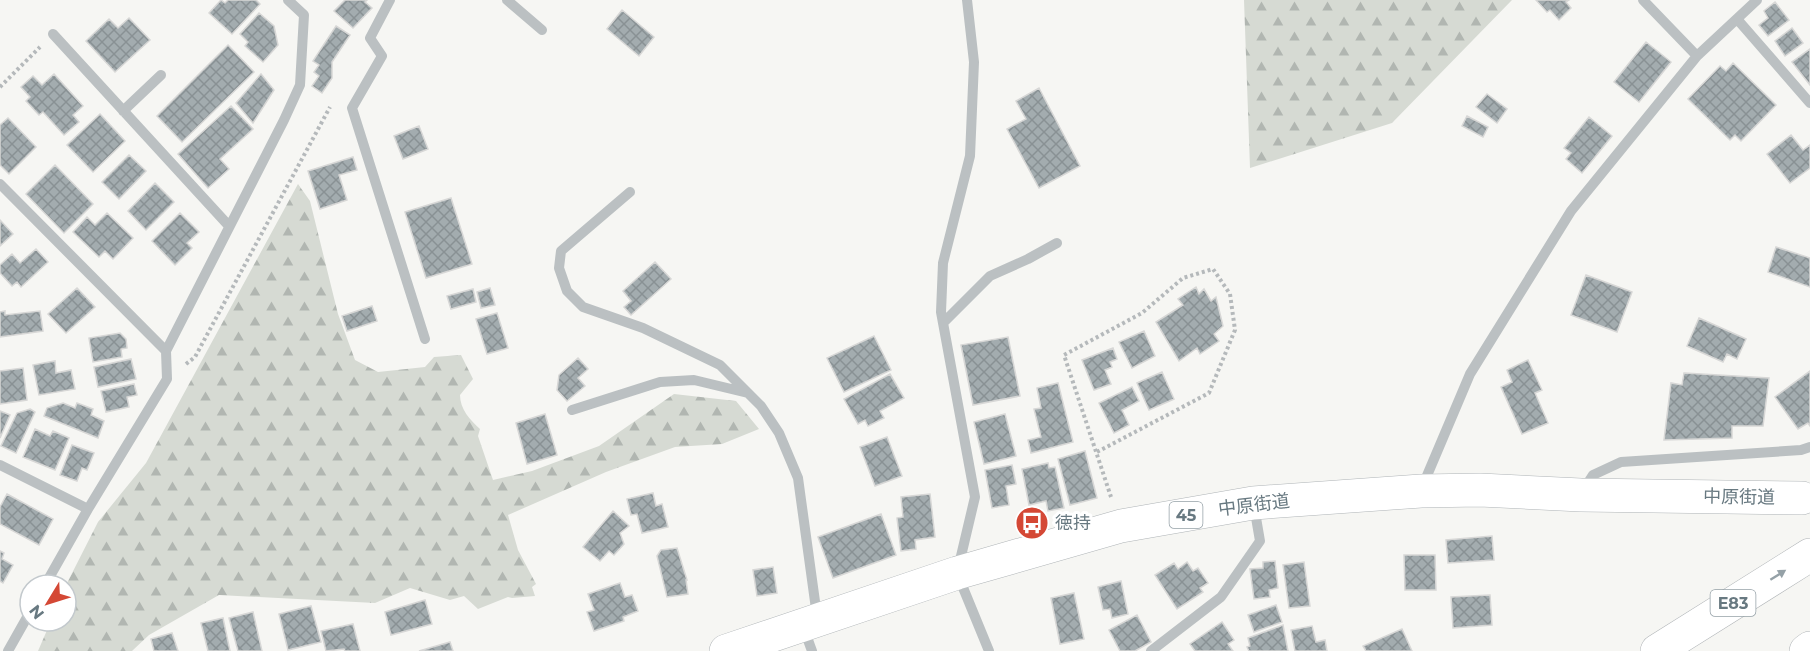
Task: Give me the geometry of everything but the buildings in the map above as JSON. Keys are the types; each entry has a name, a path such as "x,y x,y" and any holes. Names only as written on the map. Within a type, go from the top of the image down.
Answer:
{"main road":[{"name":"中原街道","path":"726,651 811,632 957,573 1121,526 1253,502 1421,491 1480,490 1581,495 1802,498"},
{"name":"E83","path":"1657,651 1810,555"},
{"path":"1806,651 1810,648"}],"street":[{"path":"52,573 167,379 166,351 300,85 304,15 288,0"},
{"path":"390,0 370,38 382,56 352,108 425,339"},
{"path":"507,0 542,30"},
{"path":"967,0 974,62 970,156 943,263 941,312 975,497 957,573 989,651"},
{"path":"1643,0 1697,56"},
{"path":"1421,491 1470,374 1571,211 1697,56 1756,0"},
{"path":"1737,19 1810,103"},
{"path":"53,34 229,226"},
{"path":"123,111 161,75"},
{"path":"0,184 166,351"},
{"path":"630,192 561,251 560,268 567,291 583,307 643,328 720,365 761,406 779,433 798,478 811,632"},
{"path":"943,323 990,276 1057,243"},
{"path":"572,410 660,382 694,381 748,393"},
{"path":"1581,495 1593,475 1621,462 1801,450 1810,447"},
{"path":"0,465 88,509"},
{"path":"1151,651 1221,597 1234,579 1260,541 1253,502"},
{"path":"8,651 18,633"}],"path":[{"path":"0,87 30,56"},
{"path":"167,379 195,357 330,106"},
{"path":"1096,452 1209,393 1235,330 1230,294 1213,269 1183,278 1142,313 1064,355 1096,452 1121,526"}],"green space":[{"path":"1244,0 1512,0 1392,123 1250,168"},
{"path":"298,184 310,201 338,314 355,360 378,372 425,367 434,357 461,355 473,379 460,395 460,400 466,414 480,429 478,436 493,480 532,471 599,446 674,394 736,401 759,429 722,444 675,447 606,472 508,515 518,550 536,584 532,587 535,596 508,597 478,609 464,596 450,600 410,588 375,603 219,595 149,635 132,651 38,651 46,633 78,633 78,573 72,573 98,522 146,463"}],"place":[{"name":"徳持","path":"1032,523"}]}
